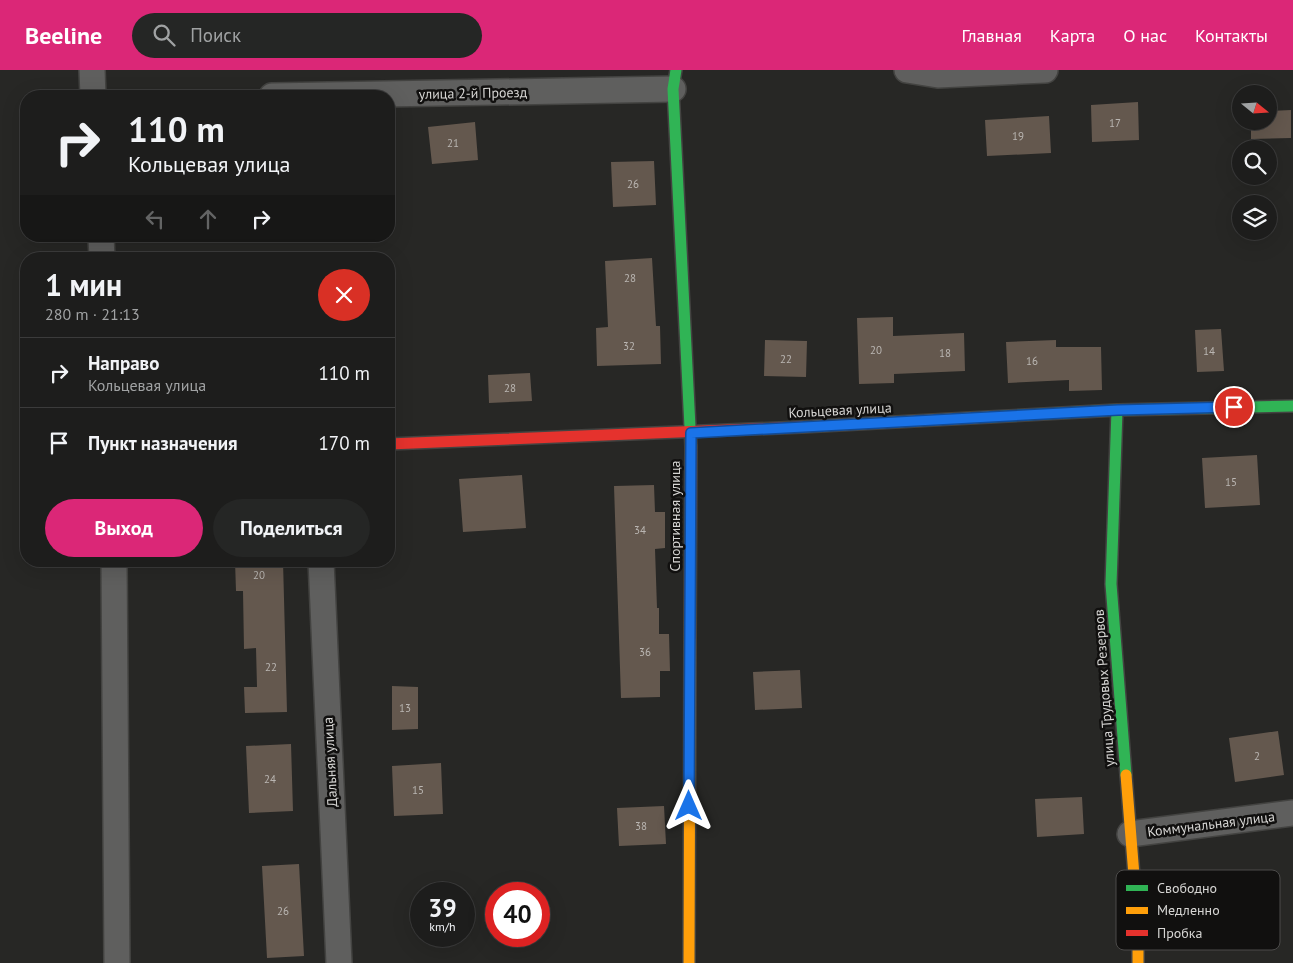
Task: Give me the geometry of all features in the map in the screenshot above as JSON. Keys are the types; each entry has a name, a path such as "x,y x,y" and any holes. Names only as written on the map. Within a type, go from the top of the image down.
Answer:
{"street":[{"path":"92,70 93,90"},
{"path":"907,70 938,75 1045,70"},
{"name":"улица 2-й Проезд","path":"395,91 675,80"},
{"name":"Спортивная улица","path":"675,80 691,433 689,963"},
{"name":"Кольцевая улица","path":"395,444 691,433 1118,410 1293,406"},
{"name":"улица Трудовых Резервов","path":"1118,410 1111,584 1133,870"},
{"path":"114,567 117,963"},
{"name":"Дальняя улица","path":"321,567 338,963"},
{"name":"Коммунальная улица","path":"1130,834 1293,813"},
{"name":"улица Трудовых Резервов","path":"1138,950 1138,963"}],"building":[{"path":"1138,102 1139,140 1092,142 1091,105"},
{"path":"1291,110 1291,138 1251,139 1251,130 1278,130 1278,111"},
{"path":"1049,116 1051,153 987,156 985,120"},
{"path":"475,122 478,160 432,164 428,127"},
{"path":"654,161 656,205 613,207 611,162"},
{"path":"652,258 656,326 660,326 661,364 597,366 596,328 608,327 605,261"},
{"path":"893,317 893,336 964,333 965,371 894,374 894,383 859,384 857,318"},
{"path":"1221,329 1224,371 1197,372 1195,330"},
{"path":"765,340 807,341 806,377 764,376"},
{"path":"1056,340 1056,347 1101,347 1102,390 1069,391 1069,380 1008,383 1006,342"},
{"path":"530,373 532,401 489,403 488,375"},
{"path":"1257,455 1260,505 1205,508 1202,458"},
{"path":"522,475 526,528 463,532 459,479"},
{"path":"654,485 655,512 665,512 665,548 655,549 659,634 669,634 670,671 660,671 660,697 621,698 614,486"},
{"path":"235,567 283,567 287,712 245,713 244,687 257,687 256,648 244,649 243,591 236,591"},
{"path":"800,670 802,708 755,710 753,672"},
{"path":"392,686 418,687 418,729 392,730"},
{"path":"1278,731 1284,775 1235,782 1229,738"},
{"path":"291,744 293,811 249,813 246,746"},
{"path":"441,763 443,814 394,816 392,766"},
{"path":"1082,797 1084,834 1037,837 1035,799"},
{"path":"664,806 666,844 619,846 617,808"},
{"path":"299,864 304,956 267,958 262,866"}],"traffic: fast":[{"path":"676,70 673,89 691,447"},
{"path":"989,417 1117,410 1293,406"},
{"path":"1117,410 1111,584 1126,775"}],"traffic: slow":[{"path":"802,427 989,417"},
{"path":"689,963 690,640"},
{"path":"1126,775 1134,870"},
{"path":"1138,950 1138,963"}],"traffic: jam":[{"path":"395,444 802,427"},
{"path":"690,640 691,447"}],"route":[{"path":"689,806 691,433 1118,410 1234,407"}]}
